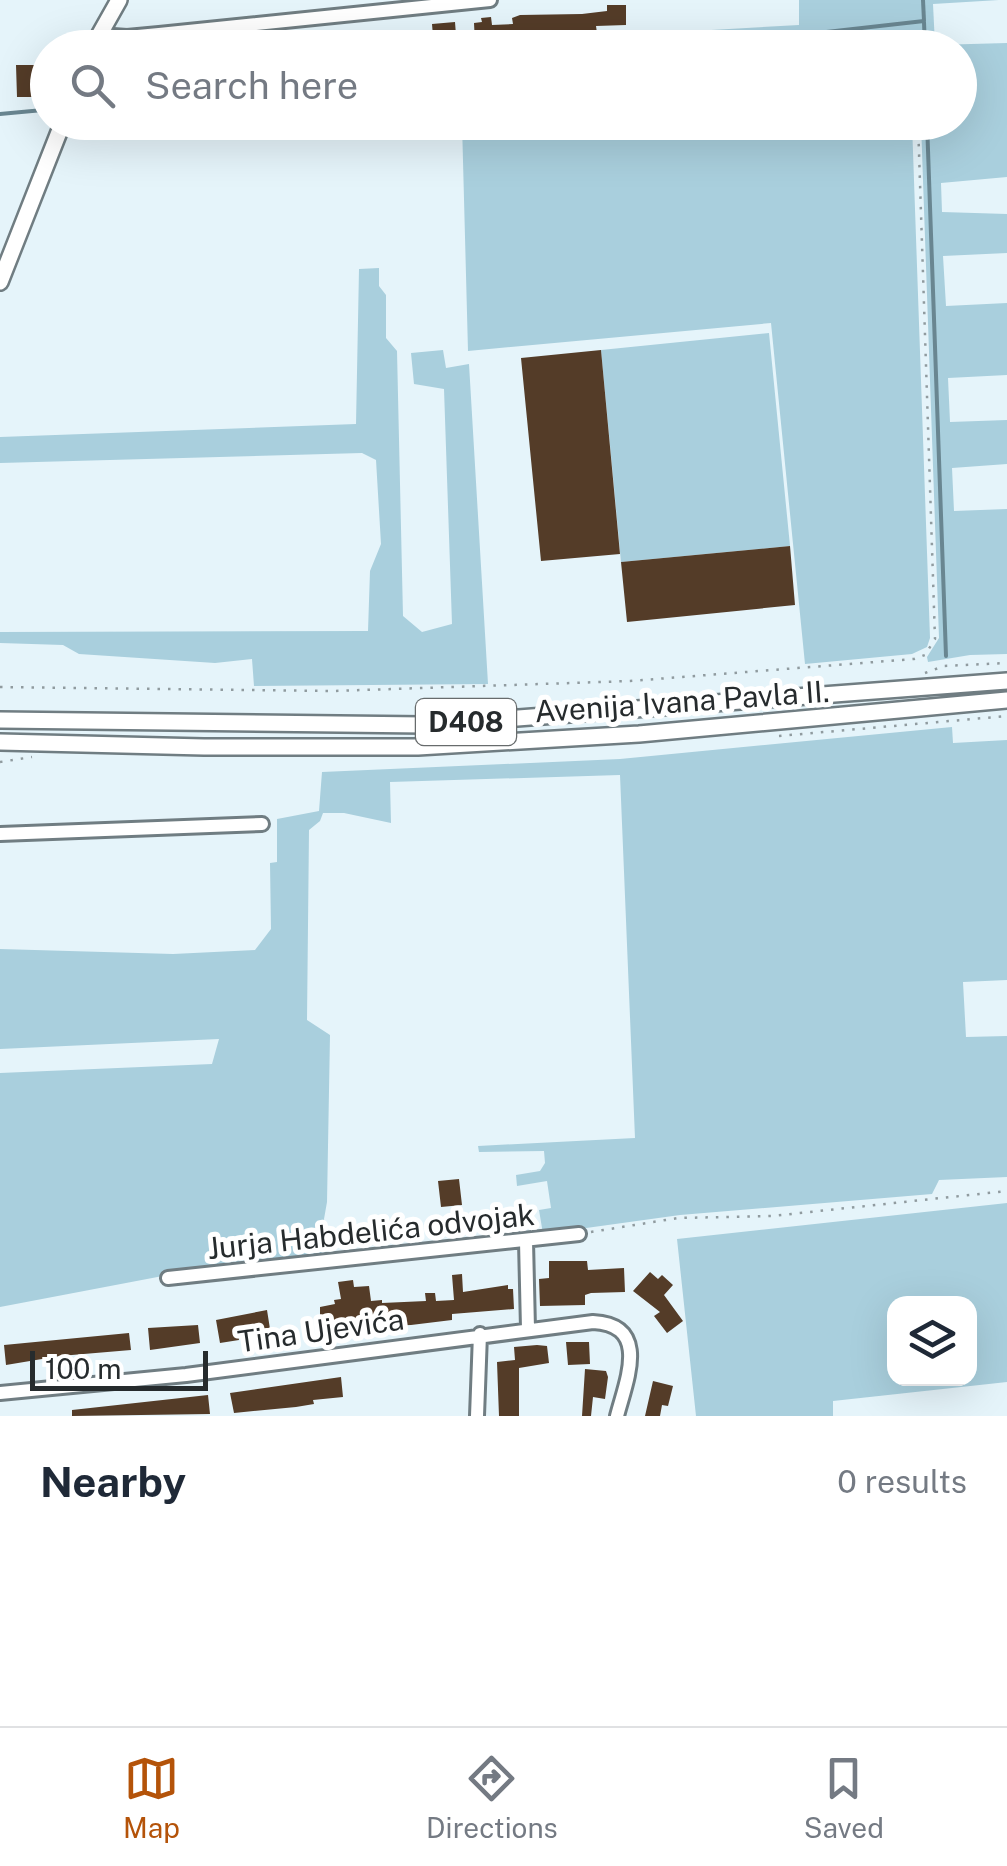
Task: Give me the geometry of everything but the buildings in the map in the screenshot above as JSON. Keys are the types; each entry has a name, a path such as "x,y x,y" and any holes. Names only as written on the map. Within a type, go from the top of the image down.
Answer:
{"main road":[{"path":"102,30 119,0"},
{"path":"0,282 56,140"},
{"name":"Avenija Ivana Pavla II.","path":"0,720 424,725 1007,681"},
{"name":"Avenija Ivana Pavla II.","path":"0,742 418,747 658,733 1007,700"}],"street":[{"path":"201,30 490,0"},
{"path":"0,834 262,824"},
{"name":"Jurja Habdelića odvojak","path":"168,1278 578,1234"},
{"path":"526,1241 528,1329"},
{"name":"Tina Ujevića","path":"0,1393 186,1375 593,1322 619,1330 630,1346 631,1359 617,1416"},
{"path":"476,1416 480,1334"}],"path":[{"path":"0,687 333,691 486,688 840,666 925,655 936,638 919,140"},
{"path":"914,674 944,666 1007,663"},
{"path":"578,1234 678,1218 772,1216 1007,1191"}],"shaded area":[{"path":"799,0 999,0 933,4 934,30 711,30 799,25"},
{"path":"1007,43 1007,177 941,183 942,212 1007,214 1007,253 943,256 946,306 1007,303 1007,375 948,378 950,422 1007,420 1007,464 952,468 954,511 1007,509 1007,654 928,662 939,638 922,140 977,140 977,44"},
{"path":"462,140 913,140 930,638 927,647 912,654 805,664 771,323 468,351"},
{"path":"379,268 379,286 386,295 386,338 397,351 403,616 422,632 452,624 444,389 414,384 411,353 443,350 446,368 469,364 488,684 254,686 252,659 215,663 79,654 63,645 0,643 0,632 368,631 370,571 381,544 376,460 362,453 0,463 0,437 356,424 359,269"},
{"path":"769,333 790,546 621,562 601,350"},
{"path":"952,727 953,743 1007,740 1007,980 963,982 966,1037 1007,1036 1007,1177 939,1180 932,1194 680,1215 543,1234 539,1210 551,1208 547,1181 517,1186 516,1175 540,1171 545,1163 544,1151 479,1152 478,1146 635,1138 620,775 390,782 391,823 344,813 323,813 309,830 307,1020 330,1035 324,1219 330,1255 168,1275 0,1307 0,1073 212,1064 219,1039 0,1049 0,949 173,954 255,950 271,929 270,863 277,862 277,819 319,811 322,772 620,759"},
{"path":"1007,1203 1007,1382 977,1385 977,1296 887,1296 887,1386 970,1386 833,1401 833,1416 696,1416 677,1239"}],"waterway":[{"path":"844,30 924,21 923,0"},
{"path":"924,22 924,30"},
{"path":"0,114 30,111"},
{"path":"928,140 946,656"}]}
